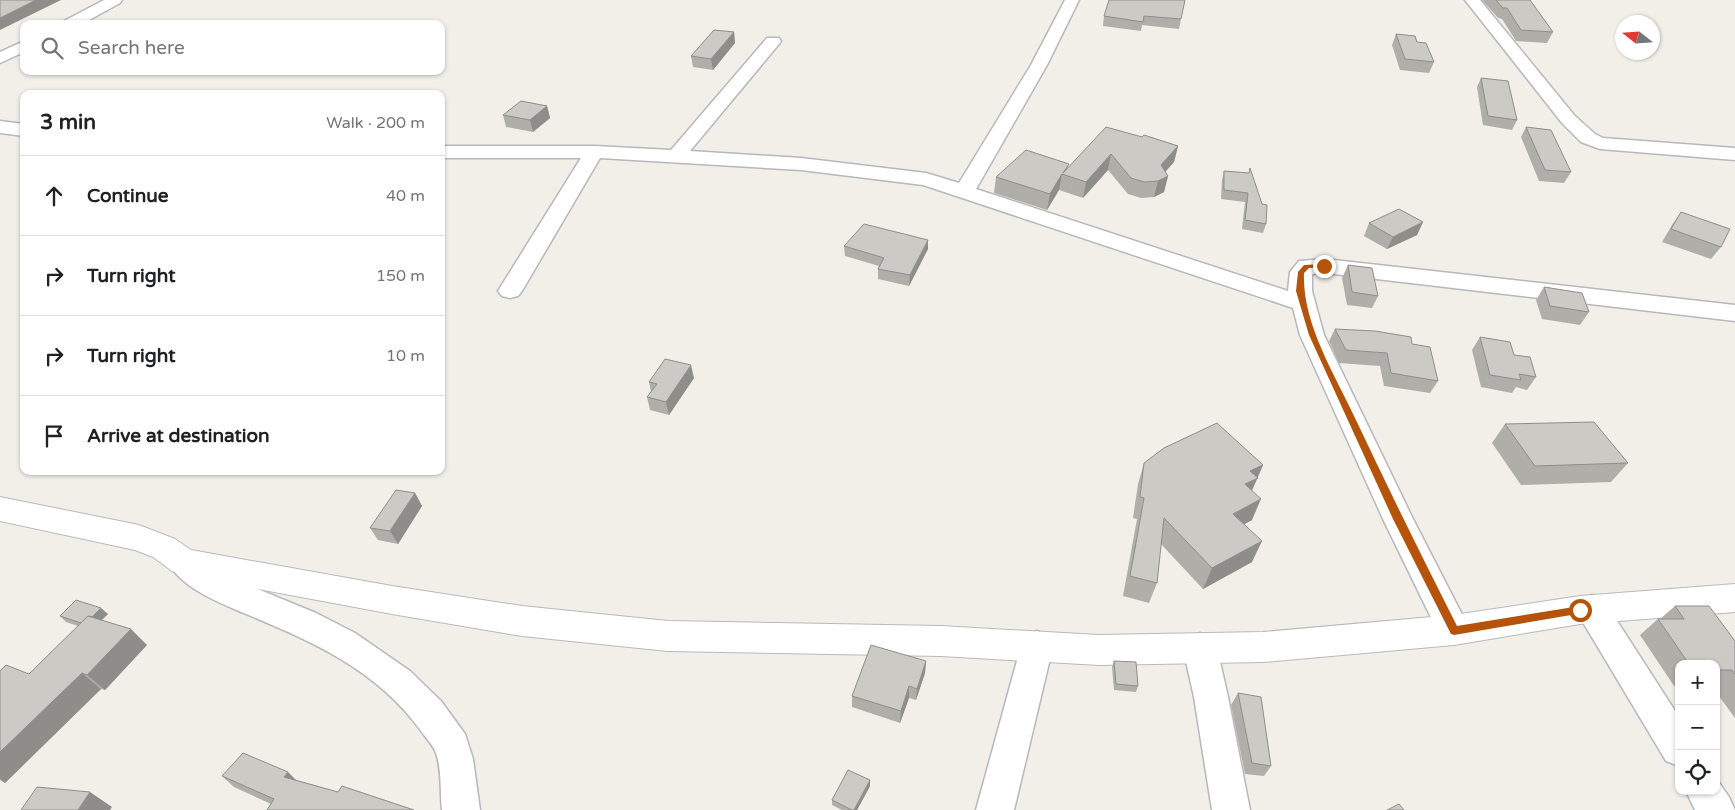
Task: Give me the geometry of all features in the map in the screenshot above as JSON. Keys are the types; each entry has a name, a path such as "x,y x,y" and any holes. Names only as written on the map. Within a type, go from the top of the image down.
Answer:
{"street":[{"path":"78,20 115,0"},
{"path":"965,191 1039,65 1072,0"},
{"path":"1472,0 1568,119 1591,140 1600,143 1735,154"},
{"path":"676,156 773,41"},
{"path":"0,58 20,48"},
{"path":"0,127 20,130"},
{"path":"445,152 594,152 676,156 802,164 890,173 926,179 1304,304"},
{"path":"510,291 594,152"},
{"path":"1454,630 1398,519 1312,335 1300,291 1301,272 1307,266 1324,266 1735,313"},
{"path":"0,509 140,538 164,548 202,578 226,592 306,624 355,650 396,680 428,710 452,747 461,810"},
{"path":"183,562 392,600 513,619 668,636 941,641 1099,650 1263,647 1454,630 1592,609 1735,598"},
{"path":"1592,609 1675,743"},
{"path":"995,810 1037,646"},
{"path":"1200,648 1211,697 1230,810"},
{"path":"1707,795 1716,810"}],"building":[{"path":"0,0 36,0 0,18"},
{"path":"1109,0 1185,0 1181,19 1144,16 1143,22 1104,16"},
{"path":"1496,0 1530,0 1553,32 1521,30 1507,8 1503,8"},
{"path":"714,30 734,32 711,59 691,56"},
{"path":"1396,34 1415,36 1417,42 1426,43 1434,62 1405,59"},
{"path":"1481,78 1508,81 1517,120 1488,116"},
{"path":"521,101 547,106 530,120 503,115"},
{"path":"1106,127 1142,137 1144,135 1178,146 1161,165 1168,176 1158,181 1144,182 1131,178 1111,154 1086,182 1062,174 1050,194 996,177 1026,150 1069,164 1063,173"},
{"path":"1526,127 1551,130 1571,172 1545,170"},
{"path":"1250,168 1262,204 1267,205 1266,224 1245,220 1248,193 1224,190 1224,171 1249,173"},
{"path":"1399,209 1423,222 1393,237 1369,223"},
{"path":"1681,212 1730,229 1721,247 1671,229"},
{"path":"864,224 928,240 910,275 878,269 884,258 844,246"},
{"path":"1348,265 1372,268 1378,296 1352,292"},
{"path":"1544,287 1582,293 1589,312 1550,306"},
{"path":"1335,329 1375,331 1411,337 1412,344 1430,347 1438,381 1391,373 1387,353 1346,350"},
{"path":"1480,337 1510,342 1514,355 1530,357 1536,377 1519,374 1521,380 1490,375"},
{"path":"665,359 691,365 666,402 647,397 657,384 649,382"},
{"path":"1594,422 1628,463 1535,466 1505,424"},
{"path":"1217,423 1263,465 1250,471 1258,478 1245,484 1261,499 1233,514 1262,541 1212,568 1164,518 1157,583 1130,576 1144,498 1140,497 1144,463 1164,448"},
{"path":"396,490 415,493 390,531 370,528"},
{"path":"76,600 101,608 92,617 88,616 81,623 60,616"},
{"path":"1675,606 1709,606 1735,641 1735,674 1732,670 1720,670 1720,660 1686,660 1658,619 1684,619"},
{"path":"88,616 131,629 87,675 82,673 0,752 0,671 6,665 29,674"},
{"path":"871,645 926,661 917,689 909,686 901,711 852,696"},
{"path":"1114,661 1136,662 1138,686 1116,684"},
{"path":"1238,693 1261,697 1271,766 1252,763"},
{"path":"243,753 288,772 284,777 338,792 342,786 414,810 267,810 274,799 222,776"},
{"path":"848,770 870,780 854,810 832,800"},
{"path":"37,787 90,792 78,810 21,810"},
{"path":"1399,804 1404,810 1387,810"}],"route":[{"path":"1324,266 1307,266 1301,272 1300,291 1312,335 1398,519 1454,630 1580,610"}]}
